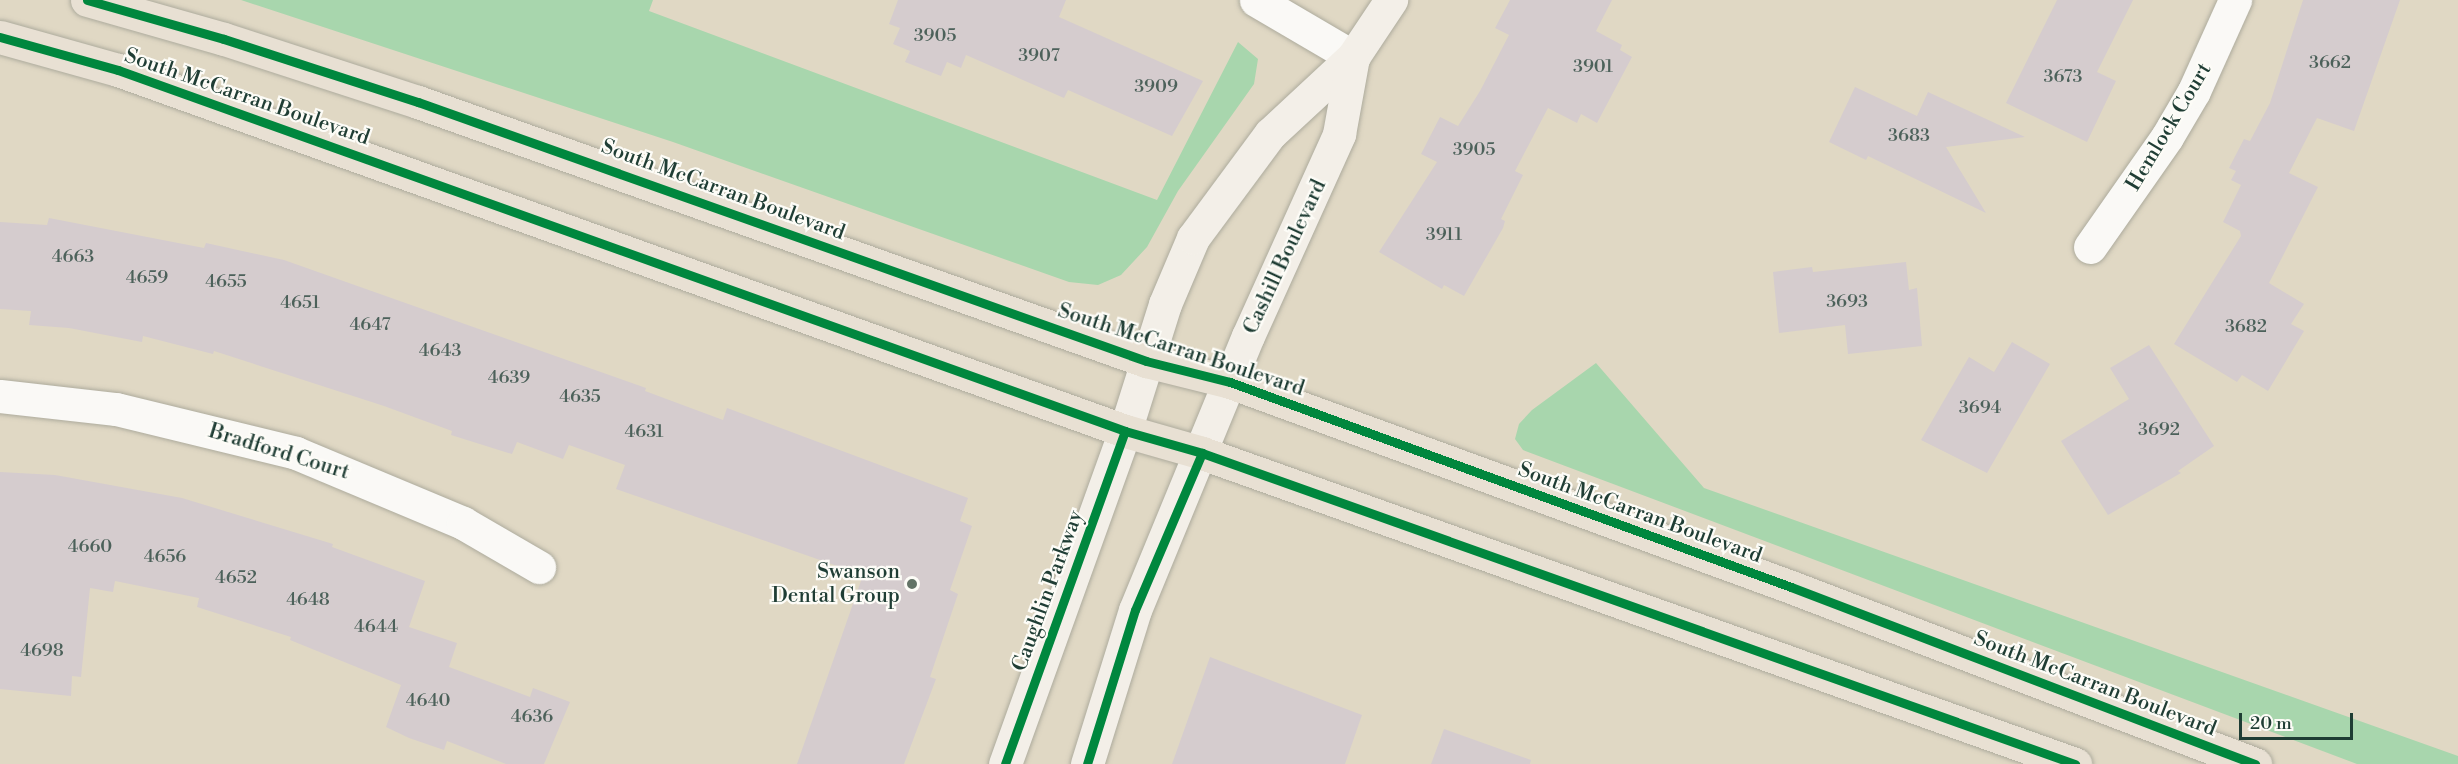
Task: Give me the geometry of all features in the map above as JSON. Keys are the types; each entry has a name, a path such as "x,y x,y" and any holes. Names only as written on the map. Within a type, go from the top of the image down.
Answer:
{"main road":[{"name":"South McCarran Boulevard","path":"87,0 224,39 418,102 1146,361 1230,382 1791,587 2255,764"},
{"name":"South McCarran Boulevard","path":"0,37 118,70 1125,431 1202,453 2075,764"}],"street":[{"path":"1256,0 1353,57"},
{"name":"Cashill Boulevard","path":"1125,431 1165,304 1193,238 1223,193 1270,134 1353,57 1391,0"},
{"name":"Hemlock Court","path":"2090,247 2167,137 2194,91 2235,0"},
{"name":"Cashill Boulevard","path":"1202,453 1230,382 1339,134 1353,57"},
{"name":"Bradford Court","path":"0,396 116,409 296,453 463,523 539,567"},
{"name":"Caughlin Parkway","path":"1005,764 1125,431"},
{"path":"1087,764 1136,610 1202,453"}],"green space":[{"path":"241,0 653,0 649,11 1157,200 1238,42 1258,59 1254,84 1178,191 1147,247 1121,275 1098,285 1069,282 673,142"},
{"path":"1596,363 1704,488 2458,756 2458,764 2357,764 1523,450 1515,439 1519,424 1532,410"}],"building":[{"path":"898,0 1066,0 1059,17 1203,81 1172,136 1068,90 1064,98 966,55 961,68 947,62 941,76 905,62 910,51 893,44 900,28 889,24"},
{"path":"1510,0 1612,0 1596,31 1622,45 1620,50 1632,57 1597,123 1581,114 1577,123 1548,108 1515,171 1523,175 1501,219 1505,221 1503,228 1464,296 1444,285 1442,289 1379,252 1437,162 1421,154 1440,117 1458,126 1480,91 1509,35 1495,28"},
{"path":"2057,0 2133,0 2097,72 2116,81 2087,142 2006,103"},
{"path":"2303,0 2400,0 2354,131 2317,118 2289,173 2318,187 2269,283 2304,304 2291,324 2304,331 2268,391 2242,375 2237,382 2174,344 2241,236 2240,231 2223,222 2241,185 2231,180 2236,171 2229,168 2244,139 2250,141 2270,103"},
{"path":"1855,87 1917,116 1928,92 2025,137 1946,147 1986,213 1868,156 1866,160 1829,142"},
{"path":"49,218 204,248 206,243 284,260 646,388 645,391 723,420 727,408 968,498 960,521 972,526 950,590 958,594 930,677 936,679 904,764 797,764 863,575 616,489 625,465 569,445 563,459 517,442 512,454 451,435 452,431 384,406 214,351 213,354 143,336 142,342 69,328 29,325 31,311 0,309 0,222 47,225"},
{"path":"1906,262 1909,290 1917,288 1922,346 1848,354 1845,325 1779,333 1773,272 1812,267 1813,272"},
{"path":"2012,342 2050,364 1987,473 1921,440 1969,357 1994,372"},
{"path":"2149,345 2214,446 2178,471 2181,473 2108,515 2061,441 2129,399 2110,368"},
{"path":"0,472 55,475 182,498 333,544 332,547 425,581 409,627 457,643 449,667 530,697 533,688 570,702 544,764 506,764 447,741 444,750 409,738 386,727 401,685 290,640 291,637 197,607 199,598 115,581 113,592 90,588 81,677 72,676 71,696 0,689"},
{"path":"1210,657 1362,715 1345,764 1172,764"},
{"path":"1444,729 1531,760 1530,764 1431,764"}],"cycle path":[{"path":"87,0 224,39 418,102 1146,361 1230,382 1791,587 2255,764"},
{"path":"0,37 118,70 1125,431 1202,453 2075,764"},
{"path":"1005,764 1125,431"},
{"path":"1087,764 1135,610 1202,453"}],"place":[{"name":"Swanson Dental Group","path":"912,584"}]}
